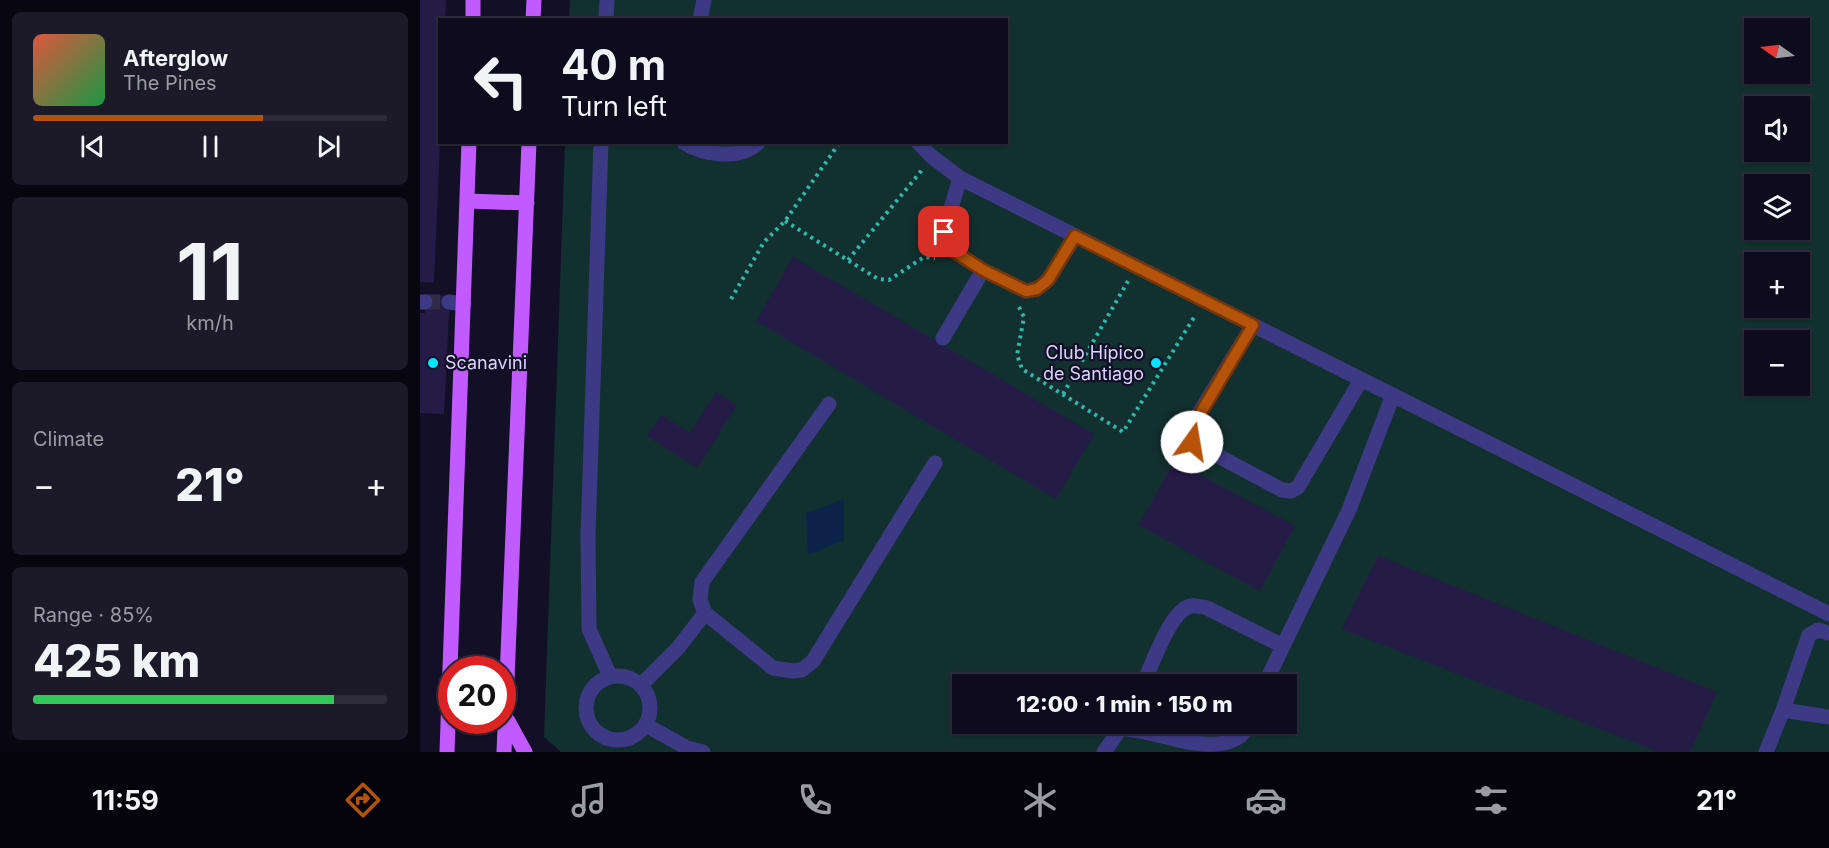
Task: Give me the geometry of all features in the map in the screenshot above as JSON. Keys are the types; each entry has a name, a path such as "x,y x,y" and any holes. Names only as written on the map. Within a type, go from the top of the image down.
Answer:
{"main road":[{"path":"473,0 473,18"},
{"path":"533,18 534,0"},
{"path":"447,752 456,303 468,201 469,144"},
{"path":"509,656 529,144"},
{"path":"468,201 527,203"},
{"path":"504,752 506,734"},
{"path":"515,734 525,752"}],"lane":[{"path":"606,18 607,0"},
{"path":"700,18 704,0"},
{"path":"601,144 588,535 589,628 610,676"},
{"path":"687,144 703,151 731,154 754,148 757,144"},
{"path":"920,144 931,156 960,178 1829,614"},
{"path":"960,178 944,232 949,248 983,270 1016,287 1026,291 1037,289 1048,280 1075,236"},
{"path":"943,338 983,270"},
{"path":"1253,325 1189,436 1192,442 1282,490 1290,491 1298,487 1361,380"},
{"path":"1270,674 1349,510 1393,395"},
{"path":"829,404 702,582 700,600 705,613 773,668 802,670 813,662 935,463"},
{"path":"1148,674 1170,626 1184,609 1194,605 1207,608 1283,646"},
{"path":"641,685 678,648 705,613"},
{"path":"1766,752 1809,635 1818,630 1829,633"},
{"path":"622,675 641,685 650,700 650,712 646,725 637,734 626,740 613,740 601,736 591,728 586,716 585,703 590,691 598,682 610,676 622,675"},
{"path":"1783,710 1829,717"},
{"path":"646,725 687,748 703,752"},
{"path":"1104,752 1116,734"},
{"path":"1155,734 1216,751 1228,750 1240,743 1246,734"}],"path":[{"path":"731,299 764,242 785,221 839,144"},
{"path":"848,260 926,165"},
{"path":"785,221 878,279 889,280 924,257 944,259 958,254"},
{"path":"1063,394 1132,274"},
{"path":"1016,287 1019,307 1024,317 1017,355 1022,369 1123,432 1200,307"}],"green space":[{"name":"Club Hípico de Santiago","path":"570,0 1829,0 1829,752 561,752 544,737 565,144 1008,144 1008,18 569,18"}],"water":[{"path":"844,499 844,540 808,555 806,513"}],"building":[{"path":"420,0 446,0 445,18 438,18 438,144 440,144 434,283 420,282"},
{"path":"793,257 1094,434 1056,499 756,321"},
{"name":"Scanavini","path":"426,294 450,296 444,414 420,413 420,313 425,313"},
{"path":"716,392 737,405 697,468 647,436 661,415 690,433"},
{"path":"1174,461 1295,526 1260,591 1139,525"},
{"path":"1378,556 1717,692 1690,752 1659,752 1342,629"}],"tunnel":[{"path":"425,302 449,302"}],"place":[{"name":"Scanavini","path":"433,363"},
{"name":"Club Hípico de Santiago","path":"1156,363"}],"route":[{"path":"944,232 949,248 983,270 1026,291 1037,289 1048,280 1075,236 1253,325 1191,429 1189,436 1192,442"}]}
